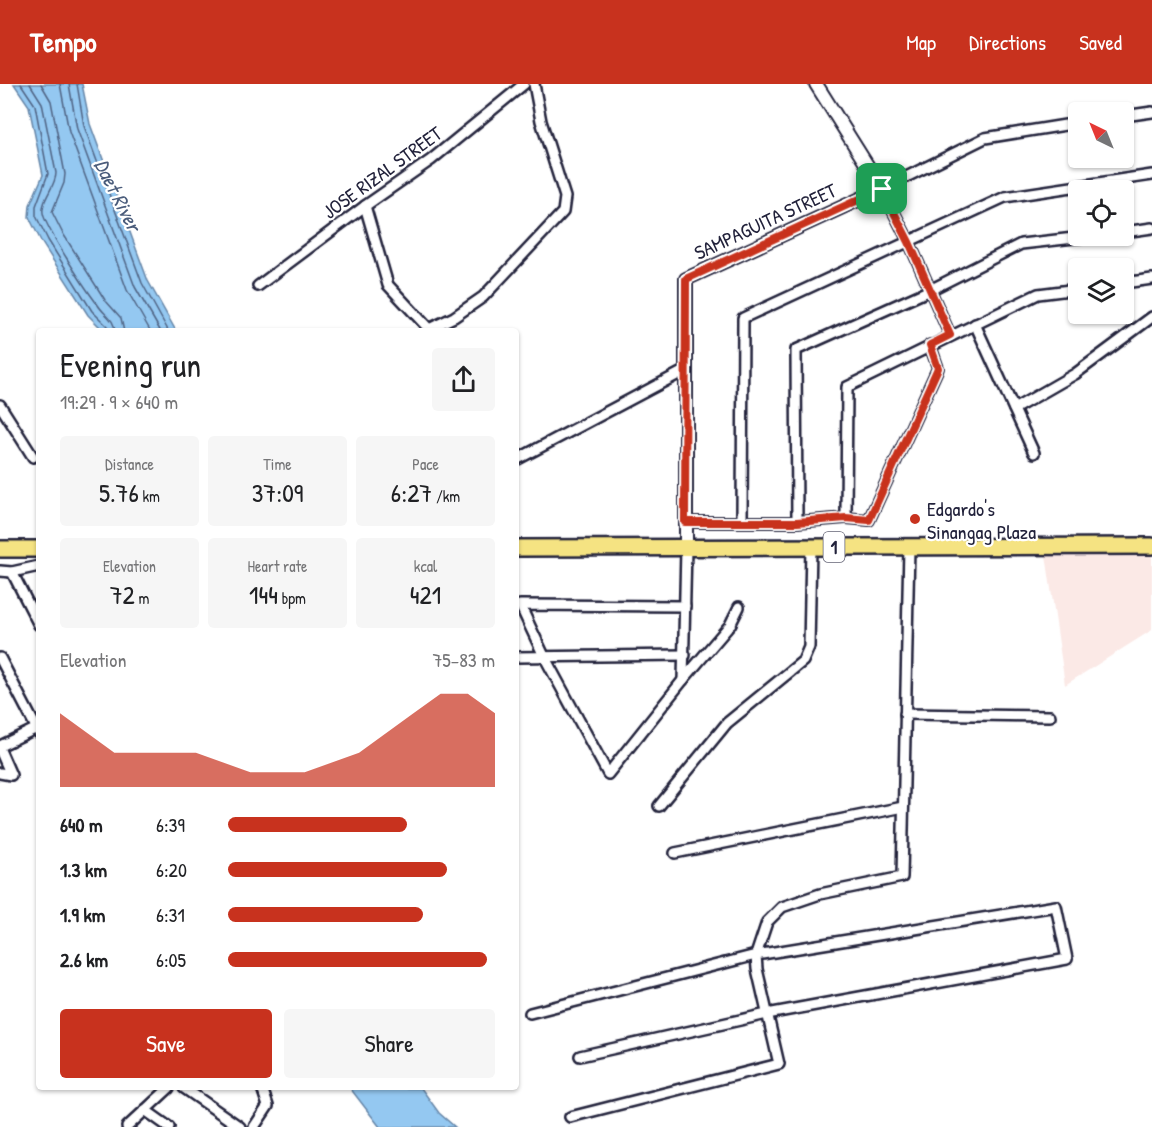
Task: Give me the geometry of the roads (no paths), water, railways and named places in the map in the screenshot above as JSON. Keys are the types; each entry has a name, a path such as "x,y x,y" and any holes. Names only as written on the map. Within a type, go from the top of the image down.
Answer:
{"highway":[{"name":"1","path":"519,548 1152,546"},
{"path":"0,549 36,549"}],"street":[{"name":"JOSE RIZAL STREET","path":"258,286 431,160 524,84"},
{"path":"365,206 388,285 429,328 454,317 483,297 563,212 565,197 541,121 534,84"},
{"path":"816,84 882,189 909,242 950,335"},
{"path":"1134,115 1152,112"},
{"name":"SAMPAGUITA STREET","path":"686,548 686,279 882,189 985,138 1068,125"},
{"path":"742,522 743,318 1005,197 1152,175"},
{"path":"1134,231 1152,228"},
{"path":"797,522 796,350 930,290 1021,244 1068,239"},
{"path":"1134,282 1152,279"},
{"path":"846,518 847,387 1038,294 1068,290"},
{"path":"1014,409 1075,374 1152,317"},
{"path":"975,324 1034,453"},
{"path":"685,522 797,522 846,518 869,520 938,368 930,345"},
{"path":"519,458 686,370"},
{"path":"0,405 33,457"},
{"path":"659,806 727,723 803,661 810,647 811,547"},
{"path":"570,1117 779,1064 757,969 756,955 767,922 782,907 820,894 902,878 909,547"},
{"path":"683,680 686,548"},
{"path":"0,571 12,572 36,567"},
{"path":"12,572 36,619"},
{"path":"686,606 520,605 544,656 608,774 730,625 739,607"},
{"path":"519,657 685,655"},
{"path":"0,658 36,726"},
{"path":"905,714 1050,716"},
{"path":"0,773 11,775 0,748 36,731"},
{"path":"675,853 903,807"},
{"path":"530,1013 756,955 1056,906 1067,959 767,1014 580,1056"},
{"path":"127,1127 167,1090"},
{"path":"187,1090 240,1127"},
{"path":"254,1127 268,1106 263,1090"},
{"path":"145,1110 169,1127"}],"water":[{"path":"14,84 82,84 90,124 148,281 174,328 101,328 88,315 42,243 29,217 30,205 43,175 29,106"},
{"path":"352,1090 422,1090 439,1113 455,1127 380,1127"}],"place":[{"name":"Edgardo's Sinangag Plaza","path":"915,519"}],"water label":[{"name":"Daet River","path":"118,195"}]}
